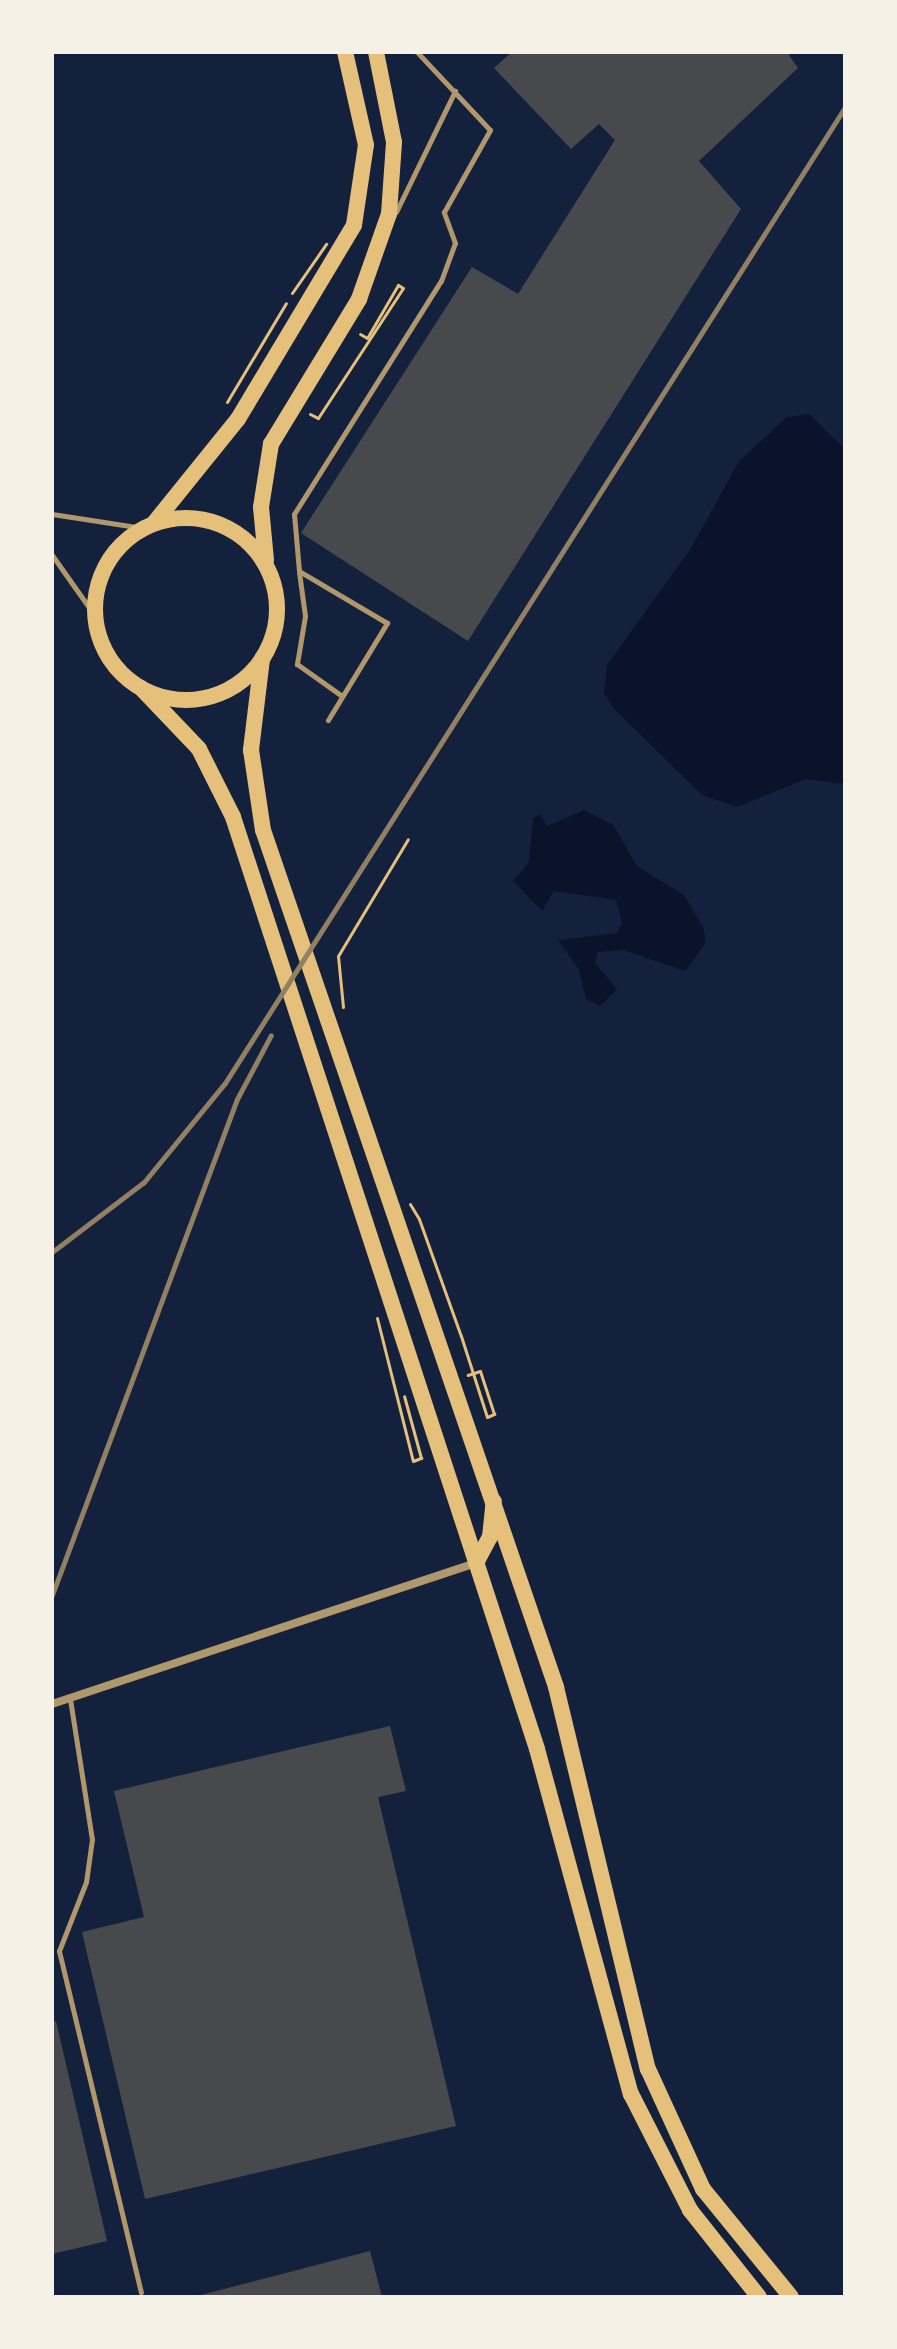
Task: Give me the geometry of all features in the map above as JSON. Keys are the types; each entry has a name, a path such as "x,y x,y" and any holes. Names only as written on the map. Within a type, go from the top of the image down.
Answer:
{"main road":[{"path":"345,52 366,145 354,225 238,419 148,526 106,565 95,616 106,652 187,733 225,797 550,1791 631,2094 690,2210 759,2297"},
{"path":"376,52 394,142 384,237 359,299 291,407 263,472 267,566 277,619 262,659 251,726 254,793 332,1044 494,1491 581,1772 631,2010 658,2098 703,2189 791,2297"},
{"path":"148,526 193,517 219,523 267,566"},
{"path":"141,688 177,699 213,696 262,659"},
{"path":"476,1563 490,1537 494,1491"}],"street":[{"path":"52,1704 476,1563"}],"lane":[{"path":"343,697 297,664 305,616 294,514 453,253 444,212 490,130 417,52"},
{"path":"384,237 455,91"},
{"path":"52,514 148,526"},
{"path":"52,555 95,616"},
{"path":"299,571 387,623 328,720"},
{"path":"70,1699 92,1839 86,1882 59,1951 141,2292"}],"path":[{"path":"291,407 318,418 372,342"},
{"path":"332,1044 343,1009 338,956 408,839"},
{"path":"385,1195 402,1193 413,1209 461,1336 487,1417 494,1414"},
{"path":"391,1298 376,1310 392,1399"}],"water":[{"path":"809,414 845,449 845,784 806,779 737,807 702,795 614,709 604,693 607,665 691,548 739,461 787,417"},
{"path":"584,810 613,825 637,866 684,895 704,929 705,944 685,971 623,950 598,952 595,963 617,989 600,1006 586,999 579,970 558,940 617,933 622,922 616,900 554,891 542,911 513,881 529,862 533,818 540,814 547,826"}],"building":[{"path":"512,52 787,52 798,68 699,161 741,209 468,641 301,533 472,267 518,294 615,140 599,124 571,149 494,68"},
{"path":"390,1726 406,1791 378,1797 456,2126 145,2199 82,1932 144,1917 114,1791"},
{"path":"56,2021 107,2241 52,2254 52,2022"},
{"path":"370,2251 382,2297 197,2297 197,2296"}],"railway":[{"path":"52,1252 144,1182 225,1083 845,107"},
{"path":"52,1595 237,1099 271,1035"}]}
